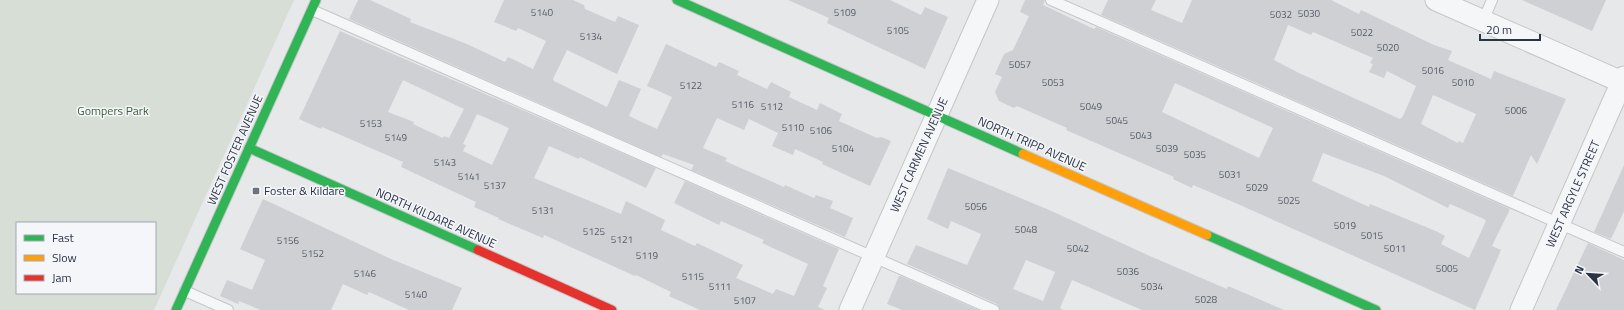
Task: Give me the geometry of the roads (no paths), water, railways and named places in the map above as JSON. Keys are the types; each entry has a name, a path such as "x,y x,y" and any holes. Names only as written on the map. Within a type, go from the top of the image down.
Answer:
{"street":[{"name":"WEST FOSTER AVENUE","path":"176,310 316,0"},
{"name":"NORTH TRIPP AVENUE","path":"677,0 1376,310"},
{"name":"WEST CARMEN AVENUE","path":"850,310 988,0"},
{"path":"1436,0 1623,80"},
{"name":"WEST ARGYLE STREET","path":"1521,310 1623,80"},
{"name":"NORTH KILDARE AVENUE","path":"250,148 612,310"}],"lane":[{"path":"1051,0 1624,252"},
{"path":"1483,21 1492,0"},
{"path":"312,10 994,310"},
{"path":"185,291 228,310"}],"place":[{"name":"Foster & Kildare","path":"256,191"}],"park label":[{"name":"Gompers Park","path":"113,111"}]}
